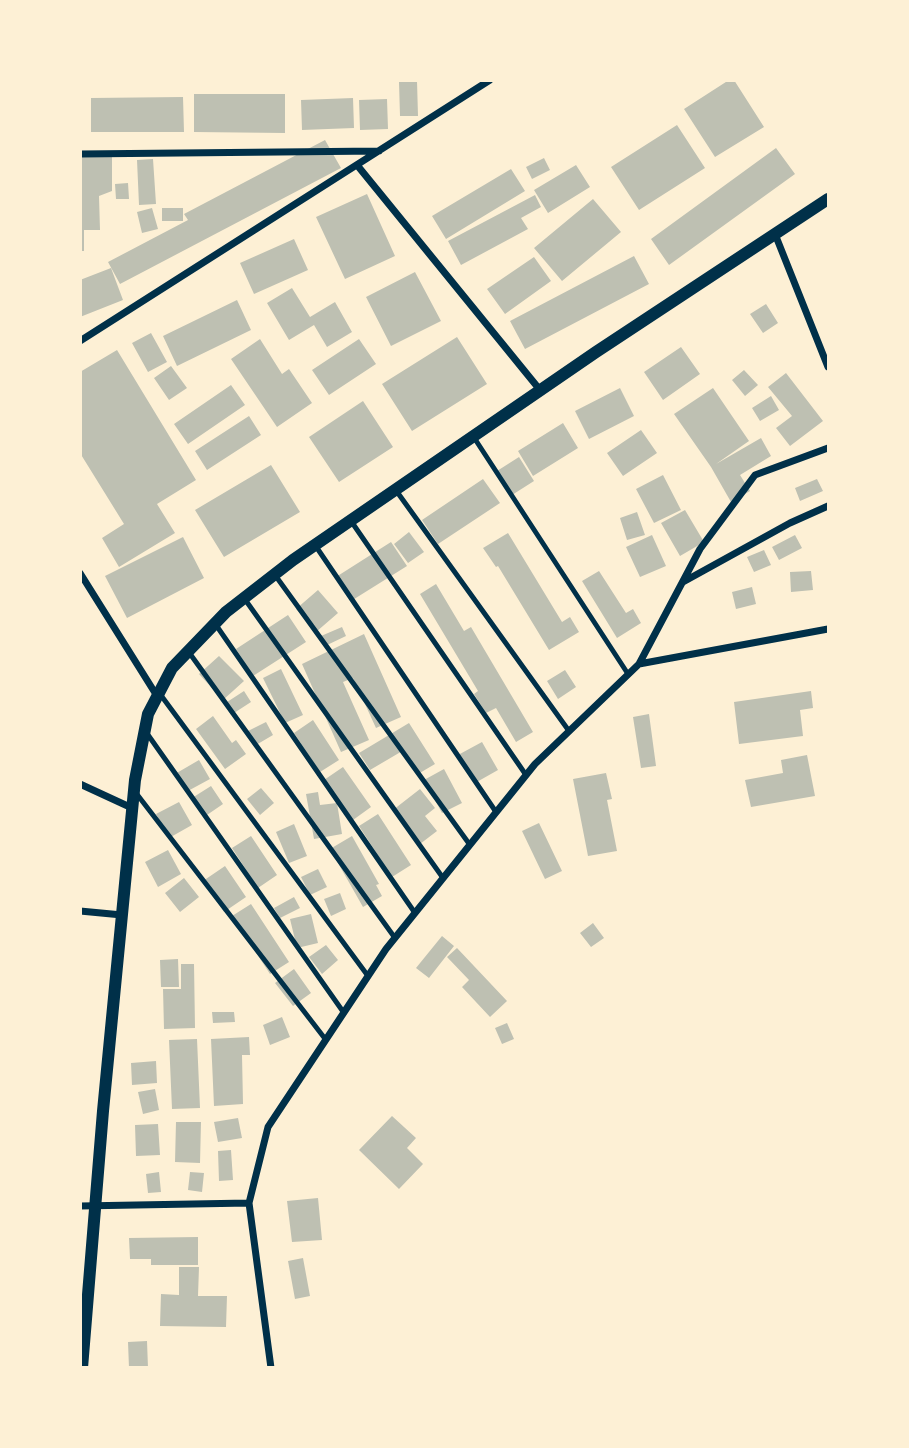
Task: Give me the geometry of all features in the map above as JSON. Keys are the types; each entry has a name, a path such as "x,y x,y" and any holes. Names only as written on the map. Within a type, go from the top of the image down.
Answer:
{"street":[{"path":"80,341 490,80"},
{"path":"80,154 380,151"},
{"path":"357,165 540,390"},
{"path":"82,1367 94,1206 134,789 148,714 172,668 226,612 274,574 540,390 828,199"},
{"path":"775,234 828,368"},
{"path":"271,1367 249,1203 268,1127 368,976 443,878 535,764 639,664 700,549 755,475 828,448"},
{"path":"682,582 790,523 828,506"},
{"path":"80,573 158,694"},
{"path":"639,664 828,629"},
{"path":"80,784 132,808"},
{"path":"80,911 121,915"},
{"path":"80,1206 249,1203"}],"lane":[{"path":"473,436 628,674"},
{"path":"396,489 569,731"},
{"path":"350,520 526,775"},
{"path":"315,545 496,812"},
{"path":"274,574 470,845"},
{"path":"244,598 443,878"},
{"path":"215,623 415,913"},
{"path":"188,651 396,938"},
{"path":"158,694 368,976"},
{"path":"145,730 344,1013"},
{"path":"134,789 326,1040"}],"building":[{"path":"729,80 734,80 764,127 715,157 684,109"},
{"path":"417,81 418,116 400,116 399,82"},
{"path":"194,94 285,94 285,133 194,132"},
{"path":"183,97 184,132 91,132 91,98"},
{"path":"353,98 354,128 302,130 301,100"},
{"path":"387,99 388,129 360,130 359,100"},
{"path":"677,125 705,168 639,210 611,167"},
{"path":"325,140 341,168 120,284 108,262 188,220 184,214"},
{"path":"776,148 795,174 669,265 651,239"},
{"path":"80,157 112,157 112,191 99,196 100,230 84,230 84,251 80,251"},
{"path":"544,158 550,170 532,179 526,167"},
{"path":"153,159 156,204 139,205 137,160"},
{"path":"576,165 590,187 548,213 534,190"},
{"path":"511,169 525,191 446,239 432,216"},
{"path":"128,183 129,199 116,199 115,184"},
{"path":"367,194 395,256 345,279 316,217"},
{"path":"535,195 541,207 521,218 528,229 461,265 448,241"},
{"path":"593,199 621,232 562,281 534,248"},
{"path":"152,208 158,229 142,233 137,212"},
{"path":"162,208 183,208 183,221 162,221"},
{"path":"294,239 308,270 254,294 240,263"},
{"path":"634,256 649,284 525,349 510,321"},
{"path":"534,257 551,281 505,314 487,289"},
{"path":"111,268 123,300 80,317 80,280"},
{"path":"415,272 441,321 391,346 366,297"},
{"path":"292,288 310,317 335,302 352,332 327,347 314,325 289,340 267,303"},
{"path":"237,300 251,330 177,366 163,336"},
{"path":"766,304 778,323 763,333 750,314"},
{"path":"151,333 167,362 148,372 132,343"},
{"path":"457,337 487,384 412,431 382,384"},
{"path":"260,339 282,374 289,369 312,403 277,427 231,359"},
{"path":"359,339 376,364 329,395 312,370"},
{"path":"681,347 700,374 663,400 644,372"},
{"path":"117,350 196,480 157,504 175,533 119,567 102,538 124,524 80,453 80,372"},
{"path":"171,366 187,388 169,400 154,378"},
{"path":"744,370 758,385 745,396 732,380"},
{"path":"786,373 823,421 790,446 776,428 792,416 768,387"},
{"path":"231,385 245,405 188,444 174,424"},
{"path":"620,388 634,416 589,439 575,411"},
{"path":"713,388 749,441 716,464 761,438 771,456 740,475 750,491 731,502 711,467 674,414"},
{"path":"771,396 779,410 760,421 752,408"},
{"path":"363,401 393,447 339,482 309,437"},
{"path":"249,416 261,435 207,470 195,451"},
{"path":"563,423 578,448 533,476 518,451"},
{"path":"641,430 657,453 623,476 607,453"},
{"path":"519,457 534,481 512,495 497,471"},
{"path":"271,465 300,512 224,557 195,510"},
{"path":"663,475 681,510 654,523 636,489"},
{"path":"483,479 500,503 438,544 422,520"},
{"path":"817,479 823,491 800,501 795,488"},
{"path":"685,510 704,542 680,556 661,523"},
{"path":"637,512 645,535 627,540 620,518"},
{"path":"409,532 424,552 408,563 394,544"},
{"path":"508,533 562,622 570,617 579,632 549,650 498,566 496,567 483,548"},
{"path":"652,535 666,566 640,577 626,547"},
{"path":"795,535 802,548 779,560 772,547"},
{"path":"183,537 204,578 127,618 105,576"},
{"path":"391,542 407,566 351,601 336,577"},
{"path":"764,550 771,565 754,572 747,557"},
{"path":"599,571 626,613 633,609 641,623 617,638 582,581"},
{"path":"811,571 813,590 791,592 790,572"},
{"path":"436,584 464,631 471,627 533,732 516,742 496,708 486,713 474,694 478,691 420,594"},
{"path":"752,587 756,604 736,609 732,592"},
{"path":"318,590 338,613 316,632 296,609"},
{"path":"288,615 306,642 253,676 236,649"},
{"path":"342,627 346,636 325,646 321,636"},
{"path":"364,634 401,717 376,728 353,678 343,682 369,740 341,752 302,664"},
{"path":"219,656 244,681 223,700 199,674"},
{"path":"281,669 303,715 285,723 263,678"},
{"path":"565,670 576,687 558,699 547,681"},
{"path":"244,691 251,702 231,715 224,704"},
{"path":"811,691 813,708 800,710 803,736 739,744 734,702"},
{"path":"649,714 656,766 641,768 633,717"},
{"path":"213,716 232,743 236,740 246,754 225,769 196,729"},
{"path":"313,720 339,760 320,772 294,733"},
{"path":"266,722 273,735 256,745 248,731"},
{"path":"409,723 435,764 418,774 404,750 370,770 359,753"},
{"path":"482,742 498,770 475,783 458,755"},
{"path":"807,755 815,796 751,807 745,780 783,773 781,760"},
{"path":"199,760 210,779 186,792 175,774"},
{"path":"343,767 371,807 353,820 324,780"},
{"path":"444,769 462,803 442,813 424,780"},
{"path":"606,773 612,799 607,800 617,851 588,856 573,779"},
{"path":"211,786 223,804 204,817 192,798"},
{"path":"261,788 274,803 260,815 247,799"},
{"path":"420,789 435,808 425,816 437,831 420,844 393,810"},
{"path":"318,792 320,805 337,803 342,834 314,839 306,794"},
{"path":"179,802 192,825 169,838 156,814"},
{"path":"378,814 411,865 392,877 359,826"},
{"path":"539,823 562,871 545,879 522,831"},
{"path":"294,824 307,856 289,863 276,832"},
{"path":"251,836 277,875 258,888 232,848"},
{"path":"352,836 379,884 376,885 382,896 363,907 330,849"},
{"path":"168,850 181,874 158,887 145,862"},
{"path":"225,866 246,897 224,912 203,881"},
{"path":"318,869 327,887 310,895 301,877"},
{"path":"184,878 199,897 180,912 165,893"},
{"path":"340,893 346,909 331,916 324,899"},
{"path":"294,897 300,908 280,918 274,908"},
{"path":"251,904 289,962 270,974 232,916"},
{"path":"311,914 318,943 297,948 290,919"},
{"path":"593,923 604,938 591,947 580,933"},
{"path":"442,936 454,946 429,978 416,968"},
{"path":"326,945 338,960 322,974 309,957"},
{"path":"457,948 507,1001 490,1017 462,987 469,980 447,957"},
{"path":"178,959 179,987 161,987 160,960"},
{"path":"181,964 194,964 195,1028 164,1029 163,989 181,989"},
{"path":"294,969 311,993 293,1006 275,983"},
{"path":"212,1012 234,1012 235,1022 213,1023"},
{"path":"282,1017 290,1037 270,1045 263,1025"},
{"path":"507,1023 514,1039 502,1044 495,1028"},
{"path":"249,1037 250,1055 242,1055 243,1104 214,1106 211,1039"},
{"path":"197,1039 200,1108 172,1109 169,1040"},
{"path":"156,1061 157,1083 132,1085 131,1063"},
{"path":"155,1089 159,1110 143,1114 138,1092"},
{"path":"392,1116 416,1138 407,1148 423,1164 399,1189 359,1150"},
{"path":"238,1118 242,1138 218,1142 214,1122"},
{"path":"176,1122 201,1122 200,1163 175,1162"},
{"path":"158,1124 160,1155 136,1156 135,1125"},
{"path":"231,1150 233,1180 219,1181 218,1151"},
{"path":"159,1172 161,1192 148,1193 146,1174"},
{"path":"190,1172 204,1173 202,1192 188,1190"},
{"path":"318,1198 322,1240 292,1242 287,1201"},
{"path":"198,1237 198,1265 151,1265 151,1259 130,1259 129,1238"},
{"path":"303,1258 310,1296 295,1299 288,1261"},
{"path":"179,1267 199,1267 198,1296 227,1296 226,1327 160,1326 161,1294 179,1295"},
{"path":"147,1341 148,1368 129,1368 128,1342"}]}
